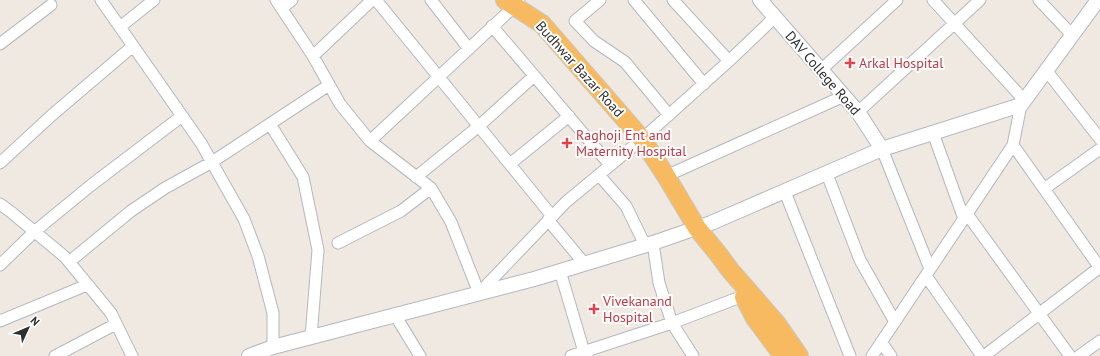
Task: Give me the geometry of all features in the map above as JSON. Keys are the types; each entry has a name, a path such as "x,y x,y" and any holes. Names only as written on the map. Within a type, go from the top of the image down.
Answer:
{"highway":[{"name":"Budhwar Bazar Road","path":"514,2 542,24 642,139 697,228 719,254 730,270"},
{"path":"730,270 755,318 781,355"},
{"path":"730,270 777,324 799,356"}],"street":[{"path":"101,0 201,143 244,219 258,256 273,313 273,347"},
{"path":"120,26 154,0"},
{"path":"292,0 279,4 313,56 340,104 370,141 431,188 451,222 479,293"},
{"path":"313,56 372,0"},
{"path":"376,0 510,164 584,263"},
{"path":"431,0 469,49"},
{"path":"600,0 575,21 594,41 625,62 669,115"},
{"path":"634,0 704,84"},
{"path":"673,0 729,61"},
{"name":"DAV College Road","path":"760,0 858,112 882,149"},
{"path":"821,70 897,0"},
{"path":"933,0 1022,102"},
{"path":"858,112 980,0"},
{"path":"1039,0 1072,35"},
{"path":"872,356 1013,145 1022,102 1098,0"},
{"path":"370,141 469,49 514,2"},
{"path":"0,44 50,5"},
{"path":"479,293 566,202 642,139 704,84 775,17"},
{"path":"492,26 610,165"},
{"path":"0,162 52,115 133,46"},
{"path":"1046,70 1100,139"},
{"path":"416,177 479,126 534,76"},
{"path":"69,262 130,211 165,188 212,162 329,85"},
{"path":"666,176 844,96"},
{"path":"249,356 273,347 534,279 649,244 697,228 785,192 882,149 1022,102"},
{"path":"0,266 34,232 90,186 182,116"},
{"path":"510,164 569,116"},
{"path":"270,124 303,177 318,250 312,337"},
{"path":"933,133 966,217 1070,356"},
{"path":"882,149 928,273 983,356 1100,268 1013,145"},
{"path":"1044,189 1100,149"},
{"path":"827,174 860,260 895,322"},
{"path":"599,175 626,206 649,244 659,283 672,322 693,356"},
{"path":"338,243 401,211 431,188"},
{"path":"785,192 850,356"},
{"path":"0,204 65,257 111,313 132,356"},
{"path":"560,271 585,354"},
{"path":"0,321 88,285"},
{"path":"571,356 585,354 743,296"},
{"path":"395,316 420,356"},
{"path":"55,356 116,324"},
{"path":"1079,356 1100,341"},
{"path":"881,342 891,356"}],"place":[{"name":"Arkal Hospital","path":"850,63"},
{"name":"Raghoji Ent and Maternity Hospital","path":"567,143"},
{"name":"Vivekanand Hospital","path":"594,309"}]}
